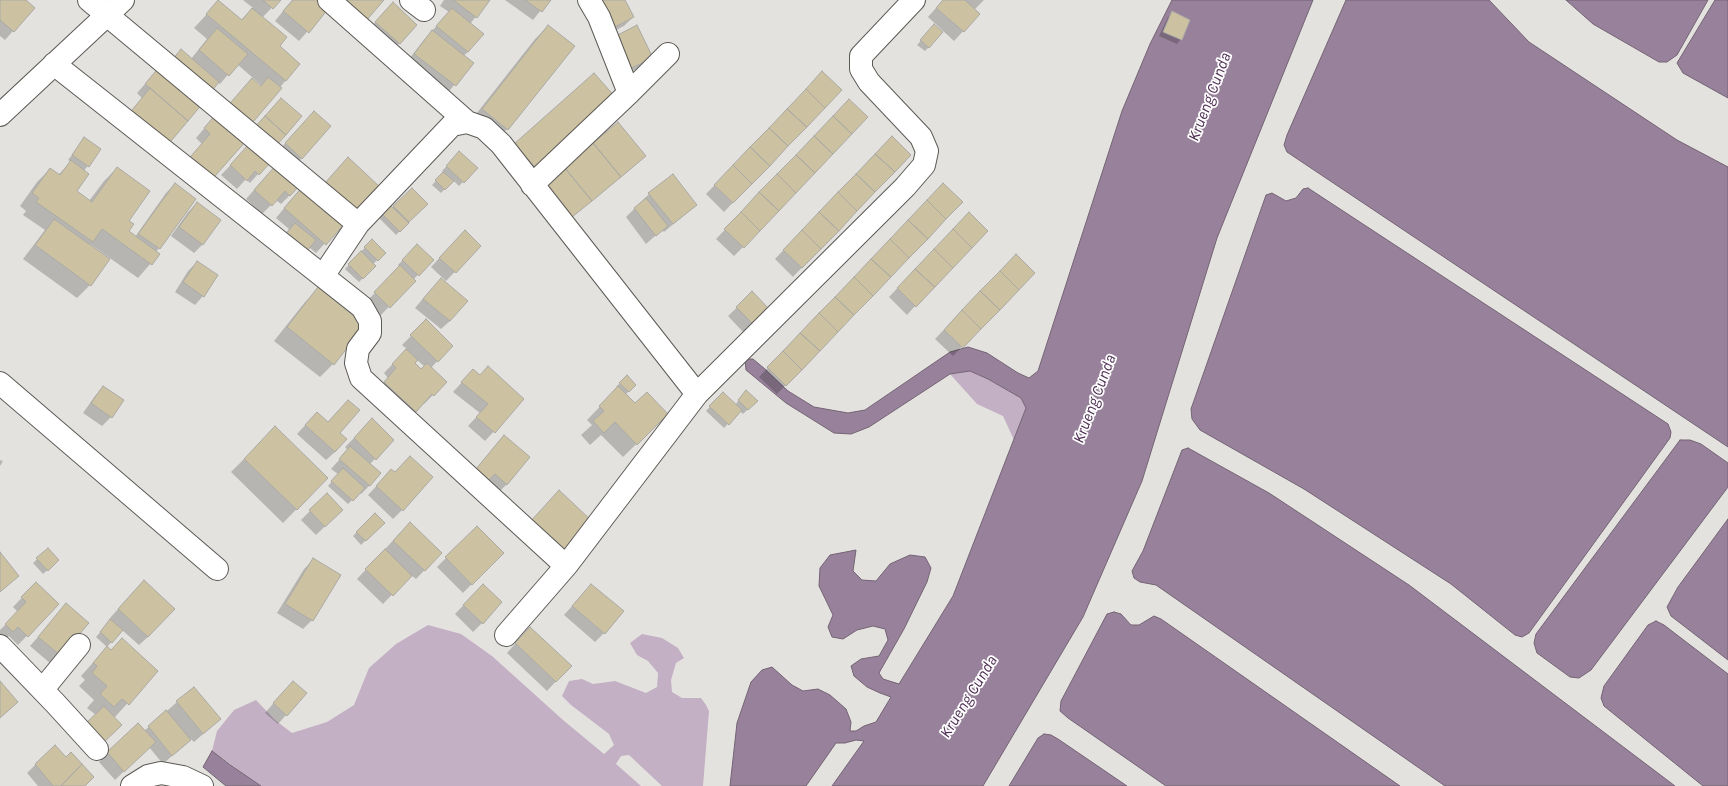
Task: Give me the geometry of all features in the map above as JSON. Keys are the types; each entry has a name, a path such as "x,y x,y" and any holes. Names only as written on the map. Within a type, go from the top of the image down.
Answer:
{"main road":[{"path":"89,0 358,224"},
{"path":"0,115 123,0"},
{"path":"329,0 467,122 484,128 501,144 697,394"},
{"path":"589,0 599,17 629,93"},
{"path":"506,634 566,566 697,394 905,187 924,165 927,151 921,137 869,82 861,69 861,56 914,0"},
{"path":"532,185 668,54"},
{"path":"54,64 362,306 370,321 370,332 358,349 356,363 361,378 566,566"},
{"path":"322,276 358,224 452,125 467,122"},
{"path":"0,383 217,569"},
{"path":"43,689 79,645"},
{"path":"2,653 43,689 97,749"},
{"path":"132,786 148,776 161,773 183,777 202,786"}],"shaded area":[{"path":"970,371 988,379 1021,398 1026,408 1014,440 1003,416 977,404 950,374"},
{"path":"428,625 461,634 492,656 563,720 604,754 614,745 609,734 571,705 562,696 569,681 582,679 593,684 615,681 646,693 657,687 658,673 648,661 637,655 630,643 642,634 662,638 678,648 684,658 676,663 671,680 672,692 682,698 701,698 709,711 703,786 662,786 629,755 621,756 616,764 641,786 261,786 212,751 217,731 234,710 256,700 275,720 292,733 327,722 354,705 369,668 396,644"}],"water":[{"name":"Krueng Cunda","path":"1172,0 1313,0 1217,238 1142,481 1083,617 983,786 832,786 864,741 856,740 845,743 836,743 806,786 730,786 737,723 751,682 762,670 772,667 792,685 803,691 818,689 830,695 846,709 851,722 850,731 856,731 864,726 876,722 891,697 867,687 854,676 851,666 861,659 879,656 888,640 885,629 873,626 857,630 843,639 832,637 828,627 833,615 819,586 820,568 830,555 856,550 853,571 862,580 876,581 890,564 910,555 925,557 931,568 927,582 904,629 879,673 883,679 899,684 953,596 1026,408 1021,398 988,379 970,371 950,374 869,427 851,434 834,433 786,403 746,370 745,359 753,359 788,391 814,407 848,413 865,410 950,352 968,347 987,353 1018,373 1029,378 1038,371 1122,111 1150,44"},
{"path":"1346,0 1489,0 1529,42 1677,140 1728,167 1728,447 1287,152 1284,145 1287,135"},
{"path":"1566,0 1708,0 1677,55 1667,62 1659,62 1593,24"},
{"path":"1715,0 1728,0 1728,98 1683,73 1677,63"},
{"path":"1308,188 1668,424 1671,432 1670,438 1529,633 1522,637 1515,635 1451,584 1304,489 1200,430 1192,419 1191,409 1266,195 1272,193 1286,201 1296,198 1303,189"},
{"path":"1680,440 1690,440 1701,444 1728,463 1728,487 1591,670 1579,678 1570,677 1537,653 1534,643 1536,634"},
{"path":"1188,448 1269,493 1409,585 1675,786 1445,786 1156,585 1140,582 1134,578 1132,571 1143,551 1182,450"},
{"path":"1728,519 1728,660 1671,616 1667,607 1678,587"},
{"path":"1114,612 1121,614 1131,625 1139,625 1154,616 1161,619 1400,786 1166,786 1060,711 1061,701 1107,614"},
{"path":"1656,621 1664,625 1728,674 1728,786 1703,786 1604,706 1601,698 1604,686 1648,625"},
{"path":"1044,734 1051,735 1058,739 1127,786 1009,786 1038,738"},
{"path":"212,751 261,786 226,786 203,767"}],"building":[{"path":"0,0 26,0 35,8 14,32 0,20"},
{"path":"218,0 242,20 252,8 287,37 280,46 300,64 286,81 206,14"},
{"path":"263,0 281,0 273,9"},
{"path":"293,0 318,0 328,9 309,33 283,11"},
{"path":"340,0 384,0 366,21"},
{"path":"453,0 490,0 477,18"},
{"path":"525,0 551,0 542,12"},
{"path":"598,0 625,0 634,17 611,29"},
{"path":"943,0 965,0 980,14 964,32 936,8"},
{"path":"393,2 417,25 400,44 375,22"},
{"path":"452,8 484,34 468,52 436,26"},
{"path":"1172,11 1190,20 1182,40 1163,32"},
{"path":"934,24 943,32 929,48 920,40"},
{"path":"548,25 575,46 508,130 482,109"},
{"path":"637,25 653,58 627,70 612,38"},
{"path":"217,28 248,54 229,76 199,50"},
{"path":"432,30 474,63 456,86 414,54"},
{"path":"181,49 219,82 212,91 173,59"},
{"path":"159,67 203,103 188,121 145,84"},
{"path":"822,71 842,90 825,108 806,89"},
{"path":"594,73 617,99 538,170 514,144"},
{"path":"268,77 282,88 248,128 225,109 252,78 261,86"},
{"path":"150,88 188,121 166,147 128,115"},
{"path":"806,89 825,108 807,127 787,109"},
{"path":"281,98 302,116 286,135 265,116"},
{"path":"849,99 868,117 852,134 833,116"},
{"path":"787,109 807,127 788,146 769,128"},
{"path":"314,111 331,126 302,159 285,143"},
{"path":"216,114 246,141 208,184 185,163 210,134 204,128"},
{"path":"265,116 286,135 272,150 251,131"},
{"path":"833,116 852,134 833,154 814,136"},
{"path":"618,122 646,156 621,177 593,143"},
{"path":"769,128 788,146 770,166 750,147"},
{"path":"814,136 833,154 815,173 796,155"},
{"path":"892,136 911,155 895,172 875,154"},
{"path":"84,137 101,149 89,167 72,155"},
{"path":"593,143 621,177 592,201 564,167"},
{"path":"249,144 270,163 259,175 255,171 247,181 230,165"},
{"path":"750,147 770,166 752,184 733,165"},
{"path":"459,151 478,168 464,183 446,166"},
{"path":"875,154 895,172 875,192 856,174"},
{"path":"796,155 815,173 796,193 777,174"},
{"path":"348,157 381,188 358,214 325,183"},
{"path":"71,160 89,174 77,191 92,202 117,167 150,191 129,221 134,224 129,231 160,254 152,265 102,229 93,242 36,202 39,198 32,193 50,168 60,175"},
{"path":"277,164 300,185 290,196 285,191 272,206 254,190"},
{"path":"733,165 752,184 733,203 714,185"},
{"path":"564,167 592,201 567,221 539,188"},
{"path":"443,172 454,181 445,190 435,180"},
{"path":"673,174 697,205 673,224 648,193"},
{"path":"777,174 796,193 779,211 759,192"},
{"path":"856,174 875,192 857,211 838,192"},
{"path":"175,183 196,199 160,249 138,234"},
{"path":"943,183 963,202 946,219 927,200"},
{"path":"304,185 346,222 326,245 284,208"},
{"path":"412,188 428,204 409,222 393,206"},
{"path":"759,192 779,211 760,231 741,212"},
{"path":"838,192 857,211 839,231 819,212"},
{"path":"646,198 668,226 656,236 634,208"},
{"path":"927,200 946,219 928,239 908,220"},
{"path":"197,202 221,220 203,245 179,227"},
{"path":"387,202 409,223 400,232 379,211"},
{"path":"741,212 760,231 744,248 724,229"},
{"path":"819,212 839,231 821,249 802,230"},
{"path":"969,212 988,231 972,248 953,229"},
{"path":"54,219 110,259 91,286 35,245"},
{"path":"908,220 928,239 909,258 890,239"},
{"path":"295,223 316,240 304,255 283,237"},
{"path":"953,229 972,248 953,268 934,249"},
{"path":"465,230 481,246 456,273 439,258"},
{"path":"802,230 821,249 802,268 783,250"},
{"path":"372,239 386,253 378,261 364,247"},
{"path":"890,239 909,258 891,277 871,259"},
{"path":"417,244 434,260 419,276 402,260"},
{"path":"934,249 953,268 935,287 915,269"},
{"path":"361,251 376,266 363,279 348,264"},
{"path":"1016,254 1035,273 1019,290 1000,271"},
{"path":"871,259 891,277 873,296 854,277"},
{"path":"197,261 218,275 204,297 183,282"},
{"path":"400,265 416,281 390,308 374,292"},
{"path":"915,269 935,287 916,307 897,288"},
{"path":"1000,271 1019,290 1000,310 980,291"},
{"path":"854,277 873,296 854,315 835,297"},
{"path":"441,278 468,301 450,321 423,299"},
{"path":"318,287 365,325 334,365 287,327"},
{"path":"752,291 769,309 753,324 736,307"},
{"path":"980,291 1000,310 981,329 962,310"},
{"path":"835,297 854,315 838,332 819,313"},
{"path":"962,310 981,329 963,348 944,330"},
{"path":"819,313 838,332 820,351 800,333"},
{"path":"426,319 453,346 438,362 410,335"},
{"path":"800,333 820,351 802,370 783,351"},
{"path":"406,349 418,360 415,363 421,369 427,363 447,382 434,396 432,394 416,412 384,382 396,368 392,364"},
{"path":"783,351 802,370 786,386 767,367"},
{"path":"488,366 524,399 495,433 476,417 488,404 461,382 473,369 480,375"},
{"path":"627,375 636,385 629,392 619,383"},
{"path":"103,386 124,400 112,418 91,403"},
{"path":"618,386 635,403 647,392 668,414 637,445 615,422 604,433 593,421 604,411 599,406"},
{"path":"746,390 758,401 748,410 738,400"},
{"path":"723,392 742,410 729,425 709,406"},
{"path":"348,400 360,410 340,433 347,439 335,452 305,425 317,412 328,422"},
{"path":"372,418 394,440 376,460 354,438"},
{"path":"275,426 328,478 297,510 244,459"},
{"path":"504,435 530,457 507,485 495,474 489,480 476,469"},
{"path":"350,446 381,473 370,486 339,459"},
{"path":"410,456 433,477 403,511 376,486 391,469 395,472"},
{"path":"343,468 365,488 353,501 331,481"},
{"path":"559,490 594,523 565,555 530,522"},
{"path":"327,493 343,510 325,527 309,510"},
{"path":"375,513 385,523 366,541 356,532"},
{"path":"410,522 442,553 425,571 393,541"},
{"path":"477,526 504,553 472,585 445,557"},
{"path":"48,548 59,560 48,571 36,558"},
{"path":"385,549 412,576 393,596 365,569"},
{"path":"0,552 19,576 0,592"},
{"path":"313,558 341,575 313,621 285,604"},
{"path":"144,580 175,609 148,637 118,609"},
{"path":"36,582 59,604 28,637 18,627 13,632 5,624 26,602 21,597"},
{"path":"483,584 502,602 483,624 463,605"},
{"path":"591,584 624,611 605,634 572,606"},
{"path":"66,603 89,623 61,656 38,637"},
{"path":"110,619 123,630 112,643 100,632"},
{"path":"530,627 572,666 556,682 515,643"},
{"path":"122,638 158,671 129,705 122,699 114,707 100,694 107,686 92,673 97,666 93,663 107,646 111,650"},
{"path":"0,681 18,702 0,718"},
{"path":"293,681 307,693 287,716 273,703"},
{"path":"194,687 221,719 203,734 176,701"},
{"path":"104,706 122,725 102,744 84,725"},
{"path":"166,710 191,740 172,756 148,726"},
{"path":"138,723 156,742 124,772 107,752"},
{"path":"55,745 66,757 71,752 82,764 61,786 53,786 35,764"},
{"path":"82,764 94,777 85,786 61,786"}]}
